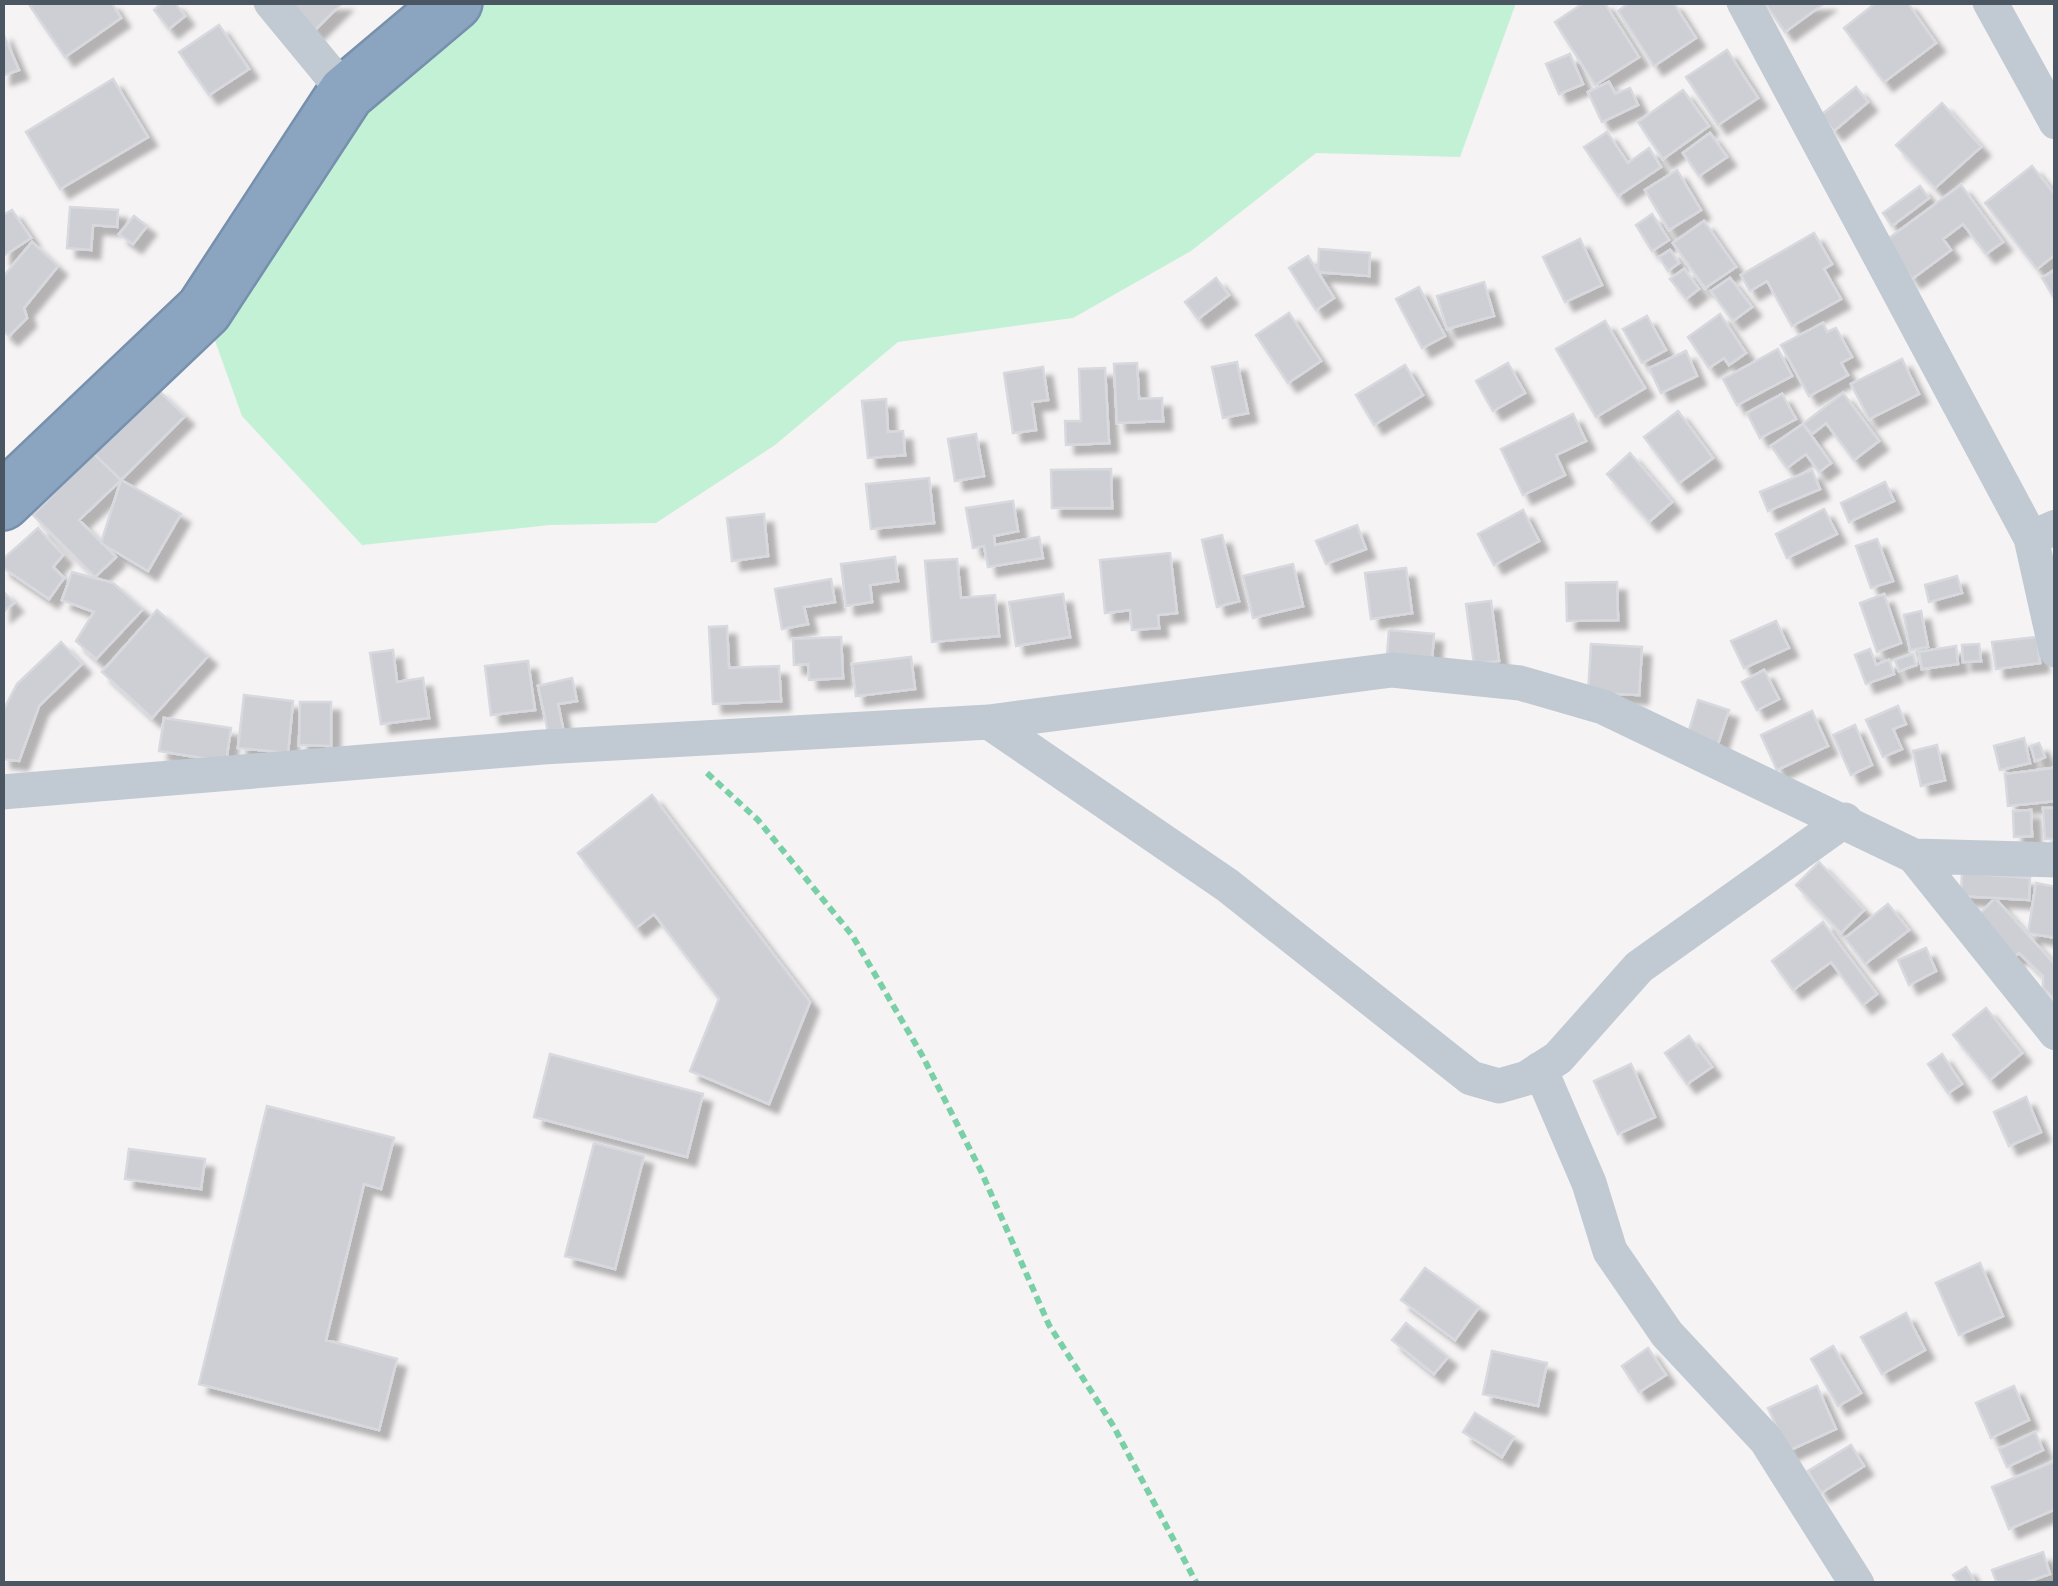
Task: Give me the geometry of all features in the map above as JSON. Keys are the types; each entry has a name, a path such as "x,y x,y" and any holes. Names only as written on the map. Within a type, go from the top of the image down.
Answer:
{"highway":[{"path":"2,502 204,310 346,93 454,2"}],"street":[{"path":"272,2 346,93"},
{"path":"1744,2 2043,532 2056,650"},
{"path":"1990,2 2056,122"},
{"path":"2,792 671,740 989,722 1392,670 1520,683 1620,714 1914,856 2056,1033"},
{"path":"989,722 1228,885 1472,1078 1498,1086 1540,1070 1558,1058 1639,967 1845,820"},
{"path":"1914,856 2056,860"},
{"path":"1540,1070 1588,1183 1610,1251 1667,1334 1766,1440 1857,1584"}],"path":[{"path":"671,740 758,820 852,935 922,1055 982,1171 1049,1324 1114,1427 1197,1584"}],"green space":[{"path":"454,3 1516,3 1460,157 1316,153 1191,251 1073,318 898,342 775,445 656,523 550,525 362,545 242,416 204,310"}],"building":[{"path":"35,2 111,2 121,18 65,57 30,6"},
{"path":"163,2 174,2 185,16 169,29 154,10"},
{"path":"292,2 343,2 314,31"},
{"path":"1585,2 1604,2 1639,57 1595,85 1555,22"},
{"path":"1630,2 1673,2 1696,38 1654,66 1618,11"},
{"path":"1764,2 1826,2 1785,32"},
{"path":"1877,2 1907,2 1936,43 1884,82 1844,28"},
{"path":"219,25 249,69 209,95 179,52"},
{"path":"2,31 19,70 2,76"},
{"path":"1727,50 1758,98 1718,125 1686,77"},
{"path":"1570,54 1583,84 1559,94 1546,64"},
{"path":"113,79 148,137 60,189 26,132"},
{"path":"1609,82 1615,94 1630,88 1638,105 1602,122 1588,92"},
{"path":"1856,87 1868,102 1834,131 1821,115"},
{"path":"1683,90 1709,126 1663,159 1638,122"},
{"path":"1942,103 1981,147 1935,188 1896,145"},
{"path":"1607,132 1628,163 1649,148 1661,167 1618,196 1584,147"},
{"path":"1710,133 1727,157 1699,176 1683,153"},
{"path":"2032,166 2056,196 2056,254 2037,269 1985,203"},
{"path":"1677,170 1701,210 1669,230 1645,190"},
{"path":"1961,185 2003,242 1986,254 1963,224 1943,239 1951,250 1912,279 1885,241"},
{"path":"1920,186 1929,198 1892,226 1883,213"},
{"path":"70,207 118,210 117,227 93,225 91,250 67,248"},
{"path":"12,210 31,238 2,257 2,216"},
{"path":"1652,214 1669,240 1652,251 1636,225"},
{"path":"134,216 147,226 133,244 119,234"},
{"path":"1704,221 1736,267 1705,288 1673,243"},
{"path":"1814,233 1832,264 1824,269 1841,299 1792,326 1767,281 1750,291 1741,275"},
{"path":"1580,239 1602,285 1565,302 1543,257"},
{"path":"32,242 58,266 24,308 27,318 9,336 2,330 2,278"},
{"path":"1319,249 1370,253 1369,276 1318,272"},
{"path":"1670,250 1679,263 1668,271 1659,257"},
{"path":"1308,256 1334,298 1316,310 1289,268"},
{"path":"1684,269 1699,289 1686,299 1670,279"},
{"path":"2056,269 2056,301 2042,278"},
{"path":"1216,278 1229,295 1198,319 1185,302"},
{"path":"1730,278 1752,307 1733,321 1711,291"},
{"path":"1484,282 1494,316 1447,329 1437,296"},
{"path":"1419,287 1445,336 1422,348 1396,299"},
{"path":"1289,313 1321,361 1288,383 1256,335"},
{"path":"1720,314 1746,353 1729,365 1724,358 1709,368 1688,337"},
{"path":"1647,316 1666,350 1642,363 1623,329"},
{"path":"1605,321 1645,388 1596,417 1556,349"},
{"path":"1823,323 1827,332 1836,328 1852,357 1841,363 1848,375 1809,396 1781,345"},
{"path":"1778,349 1792,376 1737,405 1723,379"},
{"path":"1686,351 1697,376 1661,393 1649,368"},
{"path":"1902,359 1919,394 1869,419 1851,384"},
{"path":"1237,362 1248,413 1223,418 1212,367"},
{"path":"1137,363 1139,399 1162,398 1163,421 1117,423 1114,364"},
{"path":"1508,363 1525,393 1493,411 1476,381"},
{"path":"1405,365 1423,395 1374,425 1356,395"},
{"path":"1043,367 1048,400 1032,402 1036,430 1013,433 1004,373"},
{"path":"1105,368 1109,443 1066,445 1065,421 1081,421 1079,369"},
{"path":"157,389 185,416 121,480 93,453"},
{"path":"1843,393 1879,441 1854,460 1826,423 1812,434 1803,424"},
{"path":"1782,394 1796,419 1760,438 1747,413"},
{"path":"886,399 888,432 903,431 905,455 868,458 862,401"},
{"path":"1678,411 1713,458 1679,483 1644,437"},
{"path":"1573,414 1586,441 1556,455 1565,475 1523,495 1501,449"},
{"path":"1803,424 1831,463 1819,472 1806,454 1787,468 1771,446"},
{"path":"976,434 984,476 955,481 948,439"},
{"path":"93,453 121,480 79,520 116,557 95,577 33,515"},
{"path":"1630,453 1672,502 1649,522 1607,474"},
{"path":"1111,469 1112,508 1052,508 1051,470"},
{"path":"1812,470 1820,489 1768,511 1760,492"},
{"path":"929,478 934,523 871,529 866,484"},
{"path":"121,480 181,514 148,571 101,543"},
{"path":"1885,482 1894,501 1849,522 1841,503"},
{"path":"1013,501 1018,531 994,536 995,545 1039,537 1043,558 988,567 984,546 973,548 966,508"},
{"path":"1824,509 1837,534 1787,558 1776,534"},
{"path":"1523,510 1539,541 1494,565 1478,534"},
{"path":"764,514 768,556 732,561 727,518"},
{"path":"1357,525 1366,549 1326,564 1316,541"},
{"path":"38,528 63,555 53,567 64,578 49,599 2,567 2,560"},
{"path":"1222,535 1239,601 1217,607 1202,540"},
{"path":"1877,539 1893,581 1871,588 1856,546"},
{"path":"1170,553 1177,613 1158,615 1159,628 1132,630 1130,610 1105,613 1100,560"},
{"path":"895,557 898,581 870,585 872,602 846,606 841,564"},
{"path":"957,559 961,598 995,595 999,636 932,642 925,561"},
{"path":"1293,564 1303,606 1253,618 1243,576"},
{"path":"1406,568 1412,613 1371,619 1365,573"},
{"path":"72,572 113,583 143,609 96,659 76,641 94,612 62,600"},
{"path":"1957,576 1962,593 1929,602 1925,585"},
{"path":"831,579 835,602 804,607 808,624 782,629 775,589"},
{"path":"1617,582 1618,620 1567,621 1566,583"},
{"path":"2,590 14,603 2,613"},
{"path":"1063,594 1070,637 1016,646 1009,602"},
{"path":"1884,594 1901,643 1877,652 1860,603"},
{"path":"1491,601 1499,661 1474,664 1466,604"},
{"path":"157,610 208,656 152,718 102,672"},
{"path":"1921,611 1928,647 1910,650 1904,615"},
{"path":"1776,621 1789,648 1744,668 1731,641"},
{"path":"727,626 729,668 779,666 781,701 713,704 709,627"},
{"path":"1389,630 1434,634 1432,659 1387,655"},
{"path":"841,637 843,678 809,680 808,664 794,665 793,639"},
{"path":"2037,637 2040,663 1996,669 1992,642"},
{"path":"61,642 82,664 39,706 19,761 2,759 2,713 17,684"},
{"path":"1591,644 1642,647 1639,695 1588,693"},
{"path":"1979,644 1981,661 1963,662 1962,645"},
{"path":"1956,646 1958,664 1922,669 1919,652"},
{"path":"1870,649 1876,665 1889,660 1894,674 1866,684 1855,655"},
{"path":"393,650 397,682 423,678 429,718 381,724 370,653"},
{"path":"1913,654 1916,665 1899,671 1895,660"},
{"path":"911,657 915,689 856,696 852,664"},
{"path":"528,661 535,710 491,715 485,666"},
{"path":"1764,670 1779,699 1757,710 1742,682"},
{"path":"572,678 577,701 558,704 563,728 548,732 538,686"},
{"path":"244,695 293,701 288,753 238,748"},
{"path":"1698,700 1729,710 1717,747 1687,737"},
{"path":"300,702 331,702 331,746 299,745"},
{"path":"1898,706 1906,724 1893,729 1902,749 1883,757 1866,720"},
{"path":"1812,711 1828,746 1777,770 1761,735"},
{"path":"164,718 231,728 226,762 159,751"},
{"path":"1855,725 1872,765 1851,775 1833,735"},
{"path":"2024,738 2030,763 2000,770 1994,746"},
{"path":"2039,743 2045,757 2035,761 2031,746"},
{"path":"1937,745 1945,780 1921,786 1913,751"},
{"path":"2054,768 2056,801 2008,806 2005,774"},
{"path":"652,795 810,1002 769,1104 690,1071 719,999 654,914 636,928 578,853"},
{"path":"2043,808 2056,808 2056,839 2045,839"},
{"path":"2031,810 2032,836 2014,837 2013,811"},
{"path":"1819,862 1864,910 1841,933 1796,885"},
{"path":"1962,873 2030,878 2029,900 1961,896"},
{"path":"2036,883 2056,887 2056,938 2028,933"},
{"path":"1995,898 2055,965 2056,1000 2043,988 2043,976 2019,953 2014,957 1978,916"},
{"path":"1888,904 1909,930 1865,964 1845,938"},
{"path":"1823,922 1877,994 1863,1005 1831,962 1793,990 1772,961"},
{"path":"1926,948 1936,971 1909,985 1898,960"},
{"path":"1986,1008 2022,1053 1990,1080 1953,1035"},
{"path":"1689,1036 1712,1067 1687,1084 1665,1053"},
{"path":"550,1054 703,1094 687,1157 534,1117"},
{"path":"1942,1054 1962,1084 1948,1093 1928,1064"},
{"path":"1631,1064 1655,1117 1618,1134 1594,1081"},
{"path":"2026,1097 2041,1132 2009,1146 1994,1112"},
{"path":"267,1106 394,1138 381,1189 364,1184 326,1340 397,1359 379,1430 199,1384"},
{"path":"594,1143 644,1156 615,1269 565,1256"},
{"path":"129,1149 205,1159 201,1189 125,1179"},
{"path":"1980,1263 2003,1316 1959,1335 1936,1283"},
{"path":"1425,1268 1479,1307 1455,1340 1401,1300"},
{"path":"1906,1313 1925,1350 1882,1374 1861,1337"},
{"path":"1406,1323 1448,1357 1434,1374 1392,1340"},
{"path":"1833,1346 1861,1393 1838,1406 1811,1359"},
{"path":"1648,1348 1666,1375 1639,1392 1622,1366"},
{"path":"1492,1351 1547,1363 1538,1406 1483,1394"},
{"path":"1817,1386 1836,1429 1788,1451 1768,1408"},
{"path":"2014,1386 2029,1420 1991,1438 1976,1403"},
{"path":"1475,1413 1514,1437 1502,1457 1463,1432"},
{"path":"2035,1432 2043,1450 2007,1467 1999,1449"},
{"path":"1851,1445 1864,1466 1821,1493 1808,1471"},
{"path":"2056,1461 2056,1509 2009,1529 1992,1487"},
{"path":"2043,1552 2050,1574 2021,1584 1997,1584 1992,1570"},
{"path":"1966,1567 1976,1584 1959,1584 1953,1575"}]}
